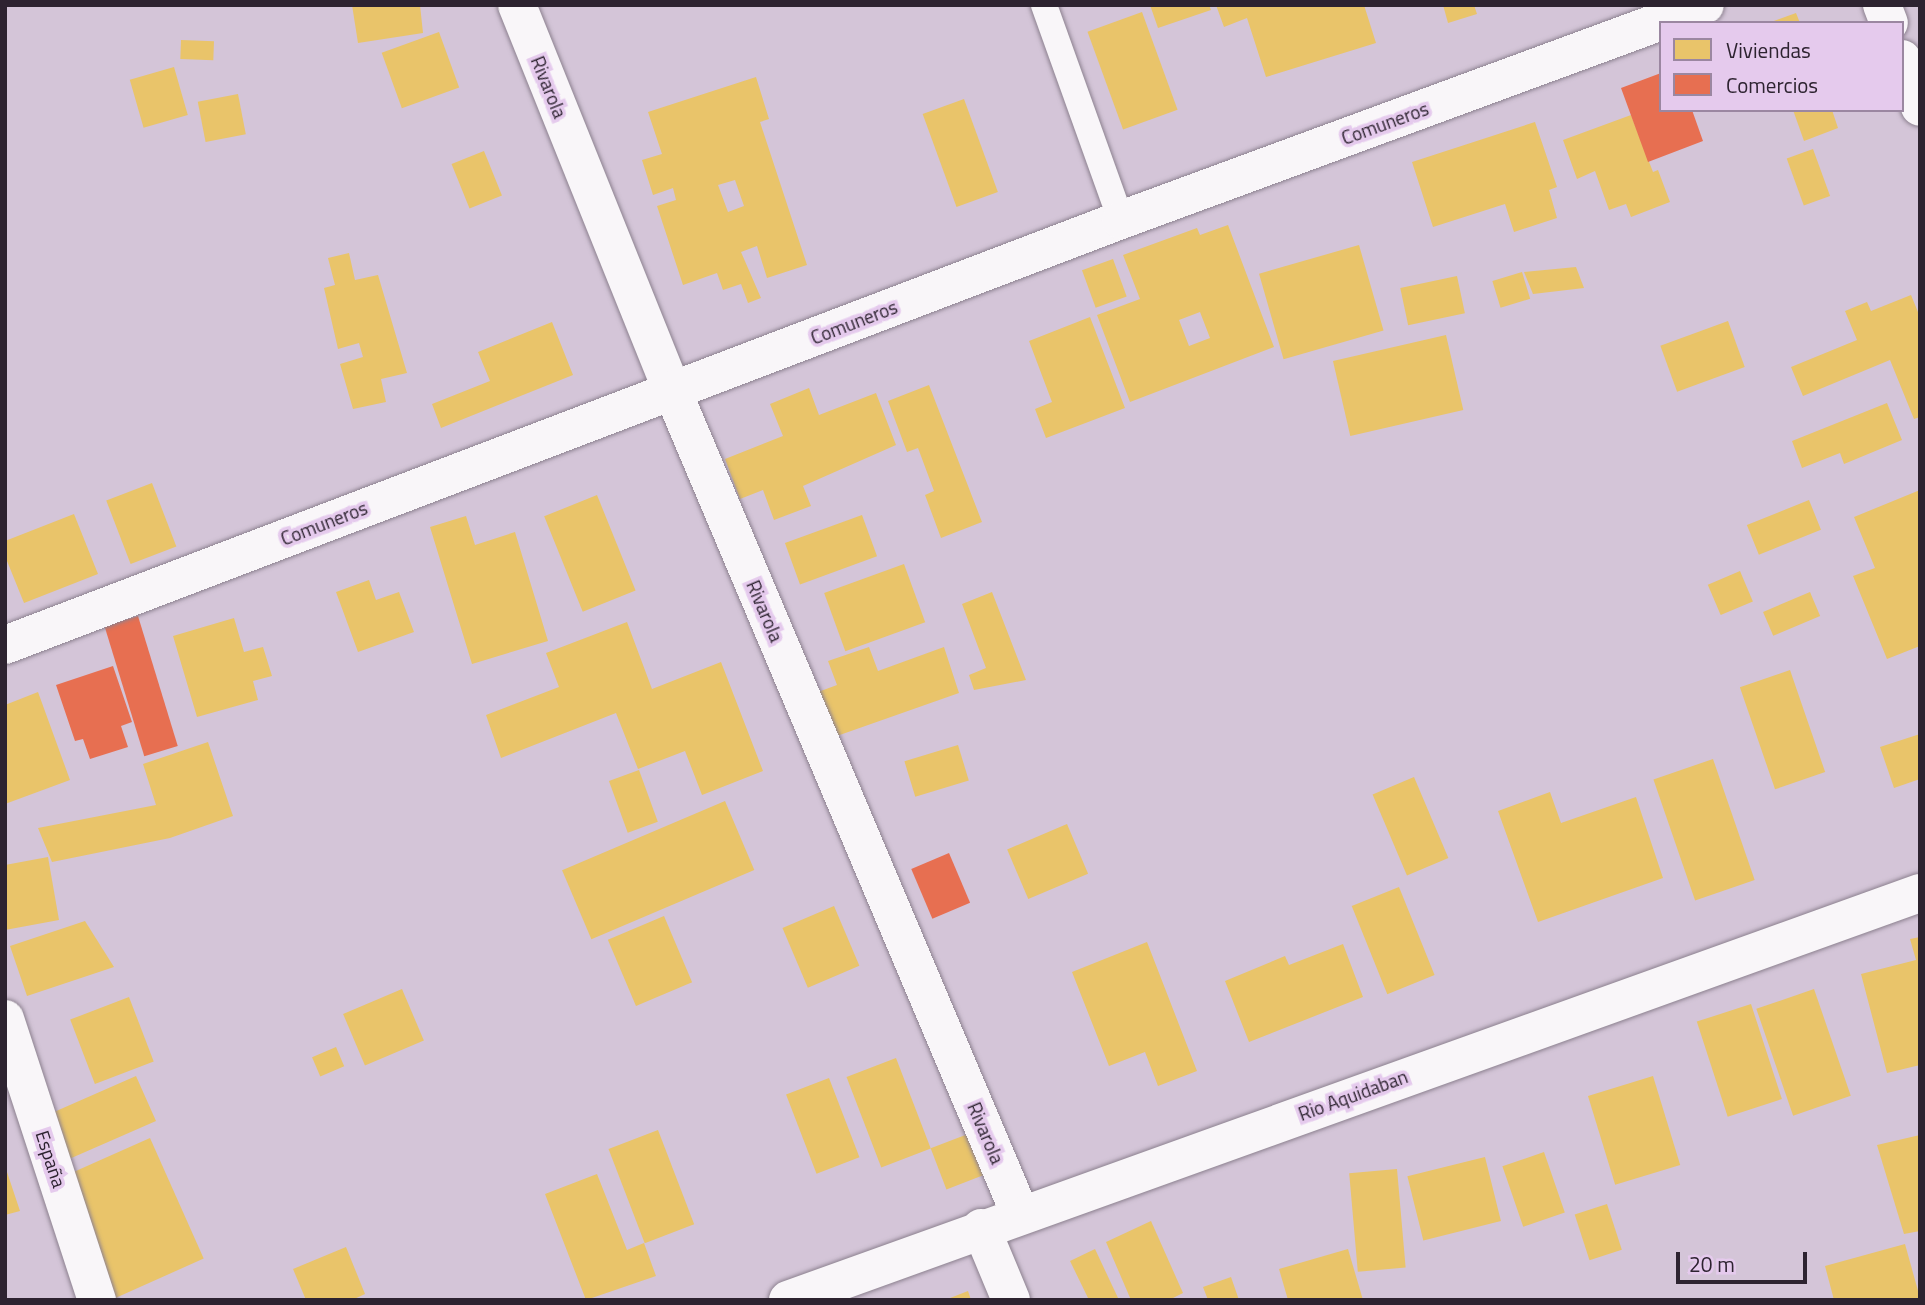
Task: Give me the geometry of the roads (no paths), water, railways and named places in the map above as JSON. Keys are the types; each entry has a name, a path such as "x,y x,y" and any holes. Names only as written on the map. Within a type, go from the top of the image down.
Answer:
{"street":[{"name":"Rivarola","path":"517,5 672,390 1020,1214"},
{"name":"Comuneros","path":"1662,21 1705,5"},
{"name":"Comuneros","path":"5,645 1121,220 1659,22"},
{"path":"1904,65 1920,107"},
{"name":"Rio Aquidaban","path":"788,1300 981,1228 1920,893"},
{"name":"España","path":"5,1019 97,1300"},
{"path":"981,1228 1011,1300"}],"lane":[{"path":"1044,5 1121,220"}]}
